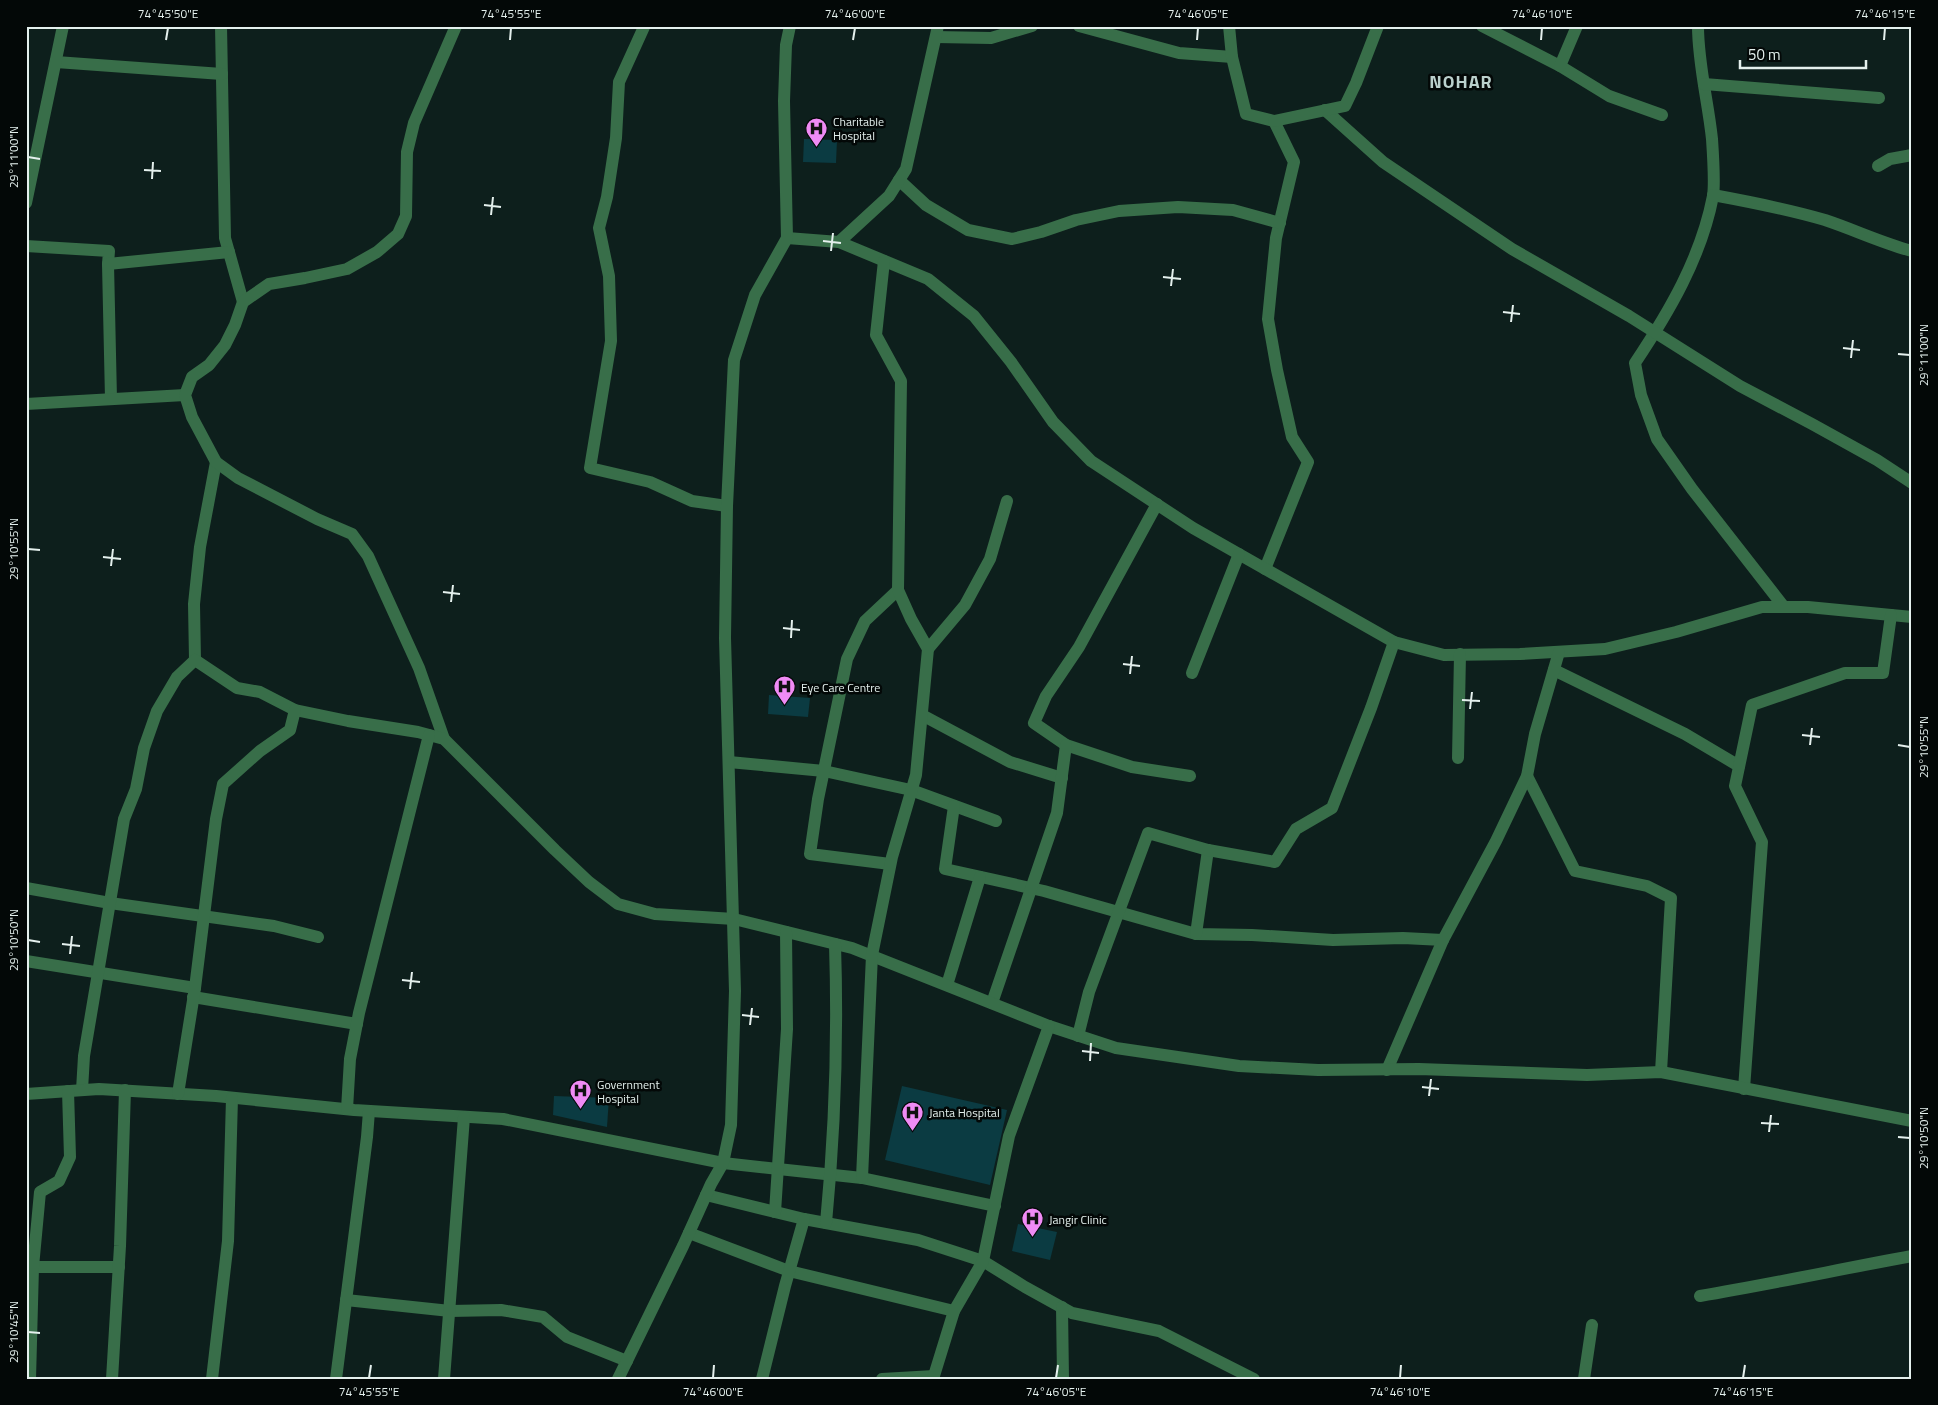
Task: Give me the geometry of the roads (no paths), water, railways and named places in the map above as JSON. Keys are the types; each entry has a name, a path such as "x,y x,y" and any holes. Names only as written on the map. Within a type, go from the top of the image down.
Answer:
{"street":[{"path":"26,203 63,26"},
{"path":"221,26 225,238 243,302 235,325 225,345 209,365 192,377 185,395 192,417 216,462 238,478 316,519 352,534 368,556 419,668 444,739 555,850 589,882 618,904 656,914 734,919 852,948 1049,1026 1116,1048 1239,1066 1318,1070 1587,1074 1661,1072 1912,1121"},
{"path":"243,302 268,284 347,268 377,252 398,234 406,216 406,152 414,123 456,26"},
{"path":"643,26 619,82 616,138 607,197 599,228 609,276 611,341 590,468 650,482 692,501 727,506"},
{"path":"623,1377 627,1361 722,1164 730,1125 736,991 725,638 727,506 734,360 756,295 787,238 784,101 786,45 790,26"},
{"path":"839,242 889,196 906,170 937,32 991,38 1032,26"},
{"path":"1079,26 1179,53 1232,57"},
{"path":"1229,26 1232,57 1246,114 1274,121 1345,106 1378,26"},
{"path":"1482,26 1496,30 1609,96 1662,115"},
{"path":"1560,66 1577,26"},
{"path":"1698,26 1698,45 1712,140 1713,194 1696,258 1655,333 1634,363 1641,395 1657,439 1692,489 1784,607"},
{"path":"56,62 222,74"},
{"path":"1704,84 1879,98"},
{"path":"1325,110 1391,168 1512,249 1629,316 1740,386 1877,460 1912,483"},
{"path":"1265,569 1308,462 1292,437 1268,319 1276,238 1294,162 1274,121"},
{"path":"1878,166 1890,159 1912,155"},
{"path":"899,180 926,205 968,230 1012,239 1041,232 1076,220 1119,211 1178,207 1233,210 1280,223"},
{"path":"1713,194 1783,208 1828,221 1886,244 1912,251"},
{"path":"787,238 839,242 928,280 974,316 1011,362 1053,422 1092,461 1193,528 1394,642 1444,655 1559,652 1605,649 1676,632 1762,607 1808,607 1912,617"},
{"path":"26,246 110,251 108,264 111,399"},
{"path":"108,264 229,252"},
{"path":"862,1178 872,955 890,864 916,774 928,649 911,619 898,590 900,380 876,335 884,261"},
{"path":"26,404 185,395"},
{"path":"82,1090 84,1056 124,819 136,789 144,748 157,711 177,677 195,660 194,604 200,547 216,462"},
{"path":"928,649 965,605 990,559 1007,500"},
{"path":"1157,504 1079,647 1046,696 1034,723 1066,745 1132,767 1190,776"},
{"path":"1192,673 1239,554"},
{"path":"890,864 810,854 824,770 848,659 865,621 898,590"},
{"path":"1744,1089 1762,842 1735,786 1752,705 1845,673 1883,673 1891,615"},
{"path":"1078,1036 1089,992 1148,833 1208,850 1275,862 1296,829 1332,808 1372,708 1394,642"},
{"path":"1387,1070 1443,940 1496,841 1527,776 1535,734 1559,652"},
{"path":"1458,758 1460,654"},
{"path":"195,660 237,688 260,692 295,710 444,739"},
{"path":"1554,670 1685,734 1739,766"},
{"path":"178,1094 194,992 216,819 223,784 260,751 290,730 295,710"},
{"path":"922,715 1010,762 1062,778"},
{"path":"347,1109 350,1059 357,1024 429,736"},
{"path":"992,1003 1057,813 1066,745"},
{"path":"729,762 824,770 911,790 996,821"},
{"path":"1527,776 1575,871 1648,886 1671,898 1661,1072"},
{"path":"954,806 945,869 1031,888 1196,934 1332,940 1403,938 1443,940"},
{"path":"1196,934 1208,850"},
{"path":"947,985 980,877"},
{"path":"26,888 110,904 274,926 318,937"},
{"path":"775,1212 787,1028 786,932"},
{"path":"826,1223 831,1175 837,1019 835,944"},
{"path":"26,961 98,972 357,1024"},
{"path":"882,1379 934,1377 954,1311 983,1261 1009,1136 1049,1026"},
{"path":"26,1094 99,1089 125,1090 347,1109 503,1119 722,1164 862,1178 995,1206"},
{"path":"112,1379 119,1267 125,1090"},
{"path":"30,1379 30,1267 40,1192 59,1181 70,1158 68,1091"},
{"path":"212,1379 228,1241 232,1098"},
{"path":"336,1379 369,1110"},
{"path":"444,1379 464,1117"},
{"path":"706,1195 804,1219 918,1240 983,1261 1072,1313 1158,1331 1254,1379"},
{"path":"762,1379 804,1219"},
{"path":"689,1233 789,1271 954,1311"},
{"path":"1700,1296 1912,1256"},
{"path":"30,1267 119,1267"},
{"path":"346,1300 450,1311 501,1310 543,1317 567,1337 627,1361"},
{"path":"1062,1307 1063,1379"},
{"path":"1584,1379 1592,1325"}],"place":[{"name":"Charitable Hospital","path":"817,147"},
{"name":"Eye Care Centre","path":"785,706"},
{"name":"Government Hospital","path":"581,1110"},
{"name":"Janta Hospital","path":"913,1131"},
{"name":"Jangir Clinic","path":"1033,1238"}],"district":[{"name":"NOHAR","path":"1461,81"}]}
